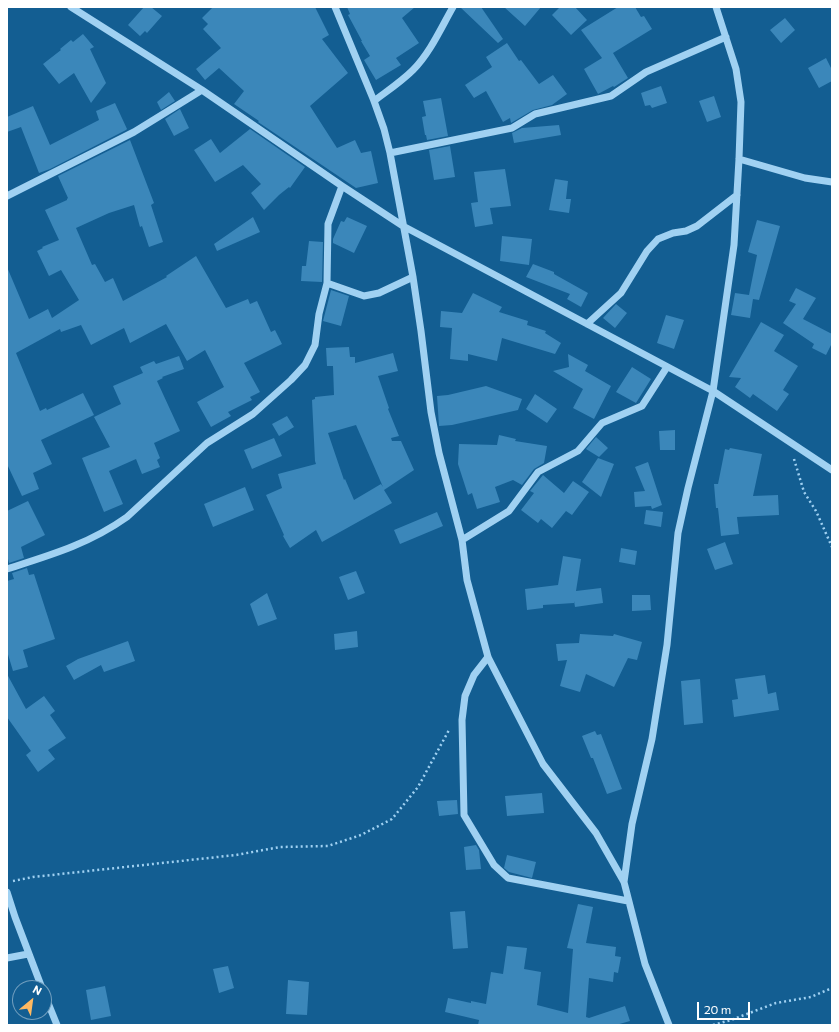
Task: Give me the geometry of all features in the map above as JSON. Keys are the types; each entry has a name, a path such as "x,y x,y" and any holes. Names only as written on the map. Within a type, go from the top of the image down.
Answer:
{"street":[{"path":"71,7 202,90 403,226 713,391 832,470"},
{"path":"335,7 374,101 384,129 390,153 413,277 431,412 439,453 462,540 467,580 488,657 543,764 596,833 624,882 645,964 670,1025"},
{"path":"374,101 400,82 414,69 430,48 453,7"},
{"path":"624,882 632,824 652,739 667,645 678,533 713,391 734,245 741,102 736,69 716,7"},
{"path":"390,153 512,128 535,114 611,96 646,72 726,37"},
{"path":"7,196 134,132 202,90"},
{"path":"739,159 805,178 832,182"},
{"path":"7,569 76,546 115,526 127,517 207,443 259,410 305,365 315,345 319,314 327,283 328,224 342,186"},
{"path":"587,324 621,293 647,251 658,239 673,233 686,231 697,226 737,195"},
{"path":"327,283 364,296 379,293 413,277"},
{"path":"462,540 509,511 538,472 578,451 602,423 642,406 667,367"},
{"path":"488,657 474,674 464,696 462,720 464,815 494,865 508,878 628,901"},
{"path":"7,892 28,954 39,980"},
{"path":"7,958 28,954"},
{"path":"52,1013 57,1025"}],"path":[{"path":"788,440 804,492 816,511 832,547"},
{"path":"7,882 33,877 236,856 280,847 328,846 361,835 392,819 418,787 449,730 462,720"},
{"path":"713,1025 776,1003 811,996 832,988"}],"building":[{"path":"144,7 151,7 162,16 147,33 145,31 140,36 128,25"},
{"path":"213,7 315,7 329,35 322,39 348,73 310,106 337,148 355,140 361,153 371,151 378,183 356,188 258,122 259,121 234,104 244,91 219,68 205,80 196,69 221,48 203,29 208,24 202,18"},
{"path":"347,7 415,7 402,18 419,43 396,58 401,65 376,80 364,60 370,56 348,15 350,14"},
{"path":"460,7 481,7 503,39 498,43"},
{"path":"504,7 541,7 525,26"},
{"path":"560,7 575,7 587,20 571,35 552,15"},
{"path":"618,7 635,7 641,17 644,16 652,29 613,53 628,78 614,87 613,86 598,94 584,69 602,58 581,30"},
{"path":"785,18 795,30 781,43 770,30"},
{"path":"83,34 94,47 90,49 106,83 91,103 74,73 59,84 43,64 71,40 73,42"},
{"path":"507,43 519,61 521,60 539,84 553,75 567,94 552,105 533,110 511,123 510,118 503,122 486,91 474,98 465,85 492,67 486,57"},
{"path":"826,58 832,70 832,81 819,88 808,68"},
{"path":"661,86 667,103 652,108 650,105 645,106 641,93"},
{"path":"169,92 175,101 161,110 157,102"},
{"path":"714,96 721,117 707,122 699,101"},
{"path":"441,98 448,136 427,140 422,117 426,116 423,101"},
{"path":"115,103 127,129 126,130 50,169 39,173 21,127 7,132 7,117 33,106 50,145 99,120 96,111"},
{"path":"180,109 189,128 174,136 165,119"},
{"path":"559,125 561,135 514,143 512,133 522,128"},
{"path":"250,129 305,167 290,188 289,187 279,195 264,210 251,193 261,184 243,165 215,182 194,150 211,139 220,153"},
{"path":"130,140 154,203 151,205 163,242 149,247 142,226 140,227 134,205 109,213 76,228 92,265 95,264 105,282 113,278 123,301 167,277 166,276 196,256 226,308 248,299 250,304 257,301 271,332 275,330 282,344 244,363 260,392 250,397 252,400 228,412 231,416 211,427 197,402 224,387 205,350 187,361 166,324 130,343 124,328 91,345 81,325 61,332 60,329 16,353 40,411 46,408 47,410 83,393 94,415 41,440 52,464 33,473 39,489 22,496 7,464 7,267 29,319 48,309 52,318 79,300 61,270 49,276 37,251 43,248 42,247 59,240 45,210 67,200 68,198 58,176"},
{"path":"450,146 455,177 434,180 429,150"},
{"path":"505,169 511,206 490,208 493,224 475,227 471,203 478,202 474,172"},
{"path":"555,179 568,181 566,199 571,199 569,213 549,210"},
{"path":"253,217 260,232 217,251 214,244"},
{"path":"347,217 367,226 354,253 333,243 333,239 341,221 344,222"},
{"path":"757,220 780,226 759,300 753,299 750,318 731,315 735,293 749,295 757,255 748,252"},
{"path":"502,236 532,239 529,265 500,261"},
{"path":"309,241 323,242 322,282 301,281 302,266 306,266"},
{"path":"533,264 554,272 554,274 588,293 581,307 567,299 570,294 526,277"},
{"path":"796,288 816,298 803,319 832,334 832,343 826,355 812,348 814,344 783,323 796,304 789,301"},
{"path":"331,290 349,296 341,326 323,321"},
{"path":"473,293 502,307 499,312 528,321 527,325 546,331 545,333 561,343 555,354 502,338 497,361 468,354 468,361 450,359 452,328 440,327 441,311 462,313"},
{"path":"616,304 627,313 615,328 603,318"},
{"path":"666,315 684,320 674,349 657,343"},
{"path":"761,322 784,335 774,351 798,366 783,390 789,394 777,411 753,394 750,398 735,387 741,378 729,377"},
{"path":"349,347 350,357 355,357 355,363 393,353 398,371 378,376 389,408 388,409 399,436 391,438 392,441 401,441 414,470 384,490 392,503 322,542 316,530 290,548 283,536 284,535 266,495 282,488 278,474 316,464 312,400 315,399 315,397 334,395 333,366 327,366 326,348","holes":["356,425 383,487 381,484 354,500 345,479 344,480 328,433"]},
{"path":"568,354 588,365 585,371 611,386 594,419 573,408 583,389 553,371 569,367"},
{"path":"179,356 184,369 162,377 163,378 157,381 180,431 154,443 160,458 157,460 160,467 142,474 136,459 109,471 123,504 104,512 82,458 110,447 94,417 121,404 113,386 143,373 140,367 154,361 156,364"},
{"path":"632,367 651,379 636,403 616,392"},
{"path":"486,386 522,399 518,410 452,425 439,426 437,396 448,395"},
{"path":"535,394 557,409 547,423 526,409"},
{"path":"287,416 294,427 279,436 272,424"},
{"path":"675,430 675,450 660,450 659,431"},
{"path":"499,435 516,439 515,441 547,446 544,463 534,469 522,485 513,480 495,487 500,502 477,509 472,493 468,495 458,464 459,444 497,445"},
{"path":"596,437 608,448 599,457 586,449"},
{"path":"274,438 282,456 252,469 244,450"},
{"path":"730,448 762,454 753,496 778,495 779,515 737,517 739,534 721,536 718,508 716,508 714,484 718,484 725,449 729,450"},
{"path":"598,458 614,464 601,497 582,482"},
{"path":"648,462 662,505 652,509 651,506 635,507 634,492 645,491 635,467"},
{"path":"543,475 564,493 573,481 589,492 572,515 566,511 552,528 541,519 538,523 521,510 534,493 530,491"},
{"path":"245,487 254,510 213,527 204,504"},
{"path":"28,501 45,535 21,547 24,558 9,563 7,555 7,511"},
{"path":"646,510 663,512 661,527 644,524"},
{"path":"437,512 443,526 400,544 394,530"},
{"path":"725,542 733,564 715,570 707,549"},
{"path":"621,548 637,551 635,565 619,562"},
{"path":"563,556 581,559 576,591 601,588 603,603 575,607 574,601 574,603 543,605 543,608 527,610 525,589 558,585"},
{"path":"27,568 29,575 34,574 55,639 23,650 28,667 13,671 7,651 7,581 14,579 12,573"},
{"path":"356,571 365,593 348,600 339,577"},
{"path":"267,593 277,619 258,626 250,604"},
{"path":"632,595 650,595 651,610 632,611"},
{"path":"357,631 358,647 335,650 334,634"},
{"path":"580,634 613,636 614,634 642,642 637,660 628,658 614,687 586,674 580,692 560,686 567,660 558,661 556,644 579,643"},
{"path":"128,641 135,661 104,672 101,665 74,680 66,666 78,659"},
{"path":"7,674 26,709 44,696 55,711 50,715 66,738 48,750 55,759 38,772 26,755 31,751 7,717"},
{"path":"765,675 768,694 776,692 779,710 734,717 732,700 738,699 735,679"},
{"path":"700,679 703,723 684,725 681,681"},
{"path":"595,731 597,735 601,734 622,789 607,794 593,758 591,758 582,736"},
{"path":"542,793 544,813 507,816 505,796"},
{"path":"457,800 458,814 439,816 437,801"},
{"path":"476,845 479,850 481,869 466,870 464,847"},
{"path":"507,855 536,862 532,878 509,872 504,868"},
{"path":"578,904 593,907 586,943 616,947 615,956 621,957 618,973 614,972 613,982 589,978 586,1017 589,1018 625,1006 630,1021 616,1025 478,1025 479,1020 445,1012 448,998 471,1003 471,1001 486,1004 491,972 503,974 507,946 527,948 524,969 541,972 537,1005 568,1013 573,949 567,948"},
{"path":"465,911 468,948 453,949 450,912"},
{"path":"228,966 234,988 219,993 213,969"},
{"path":"288,980 309,982 307,1015 286,1014"},
{"path":"105,986 111,1016 91,1020 86,990"}]}
